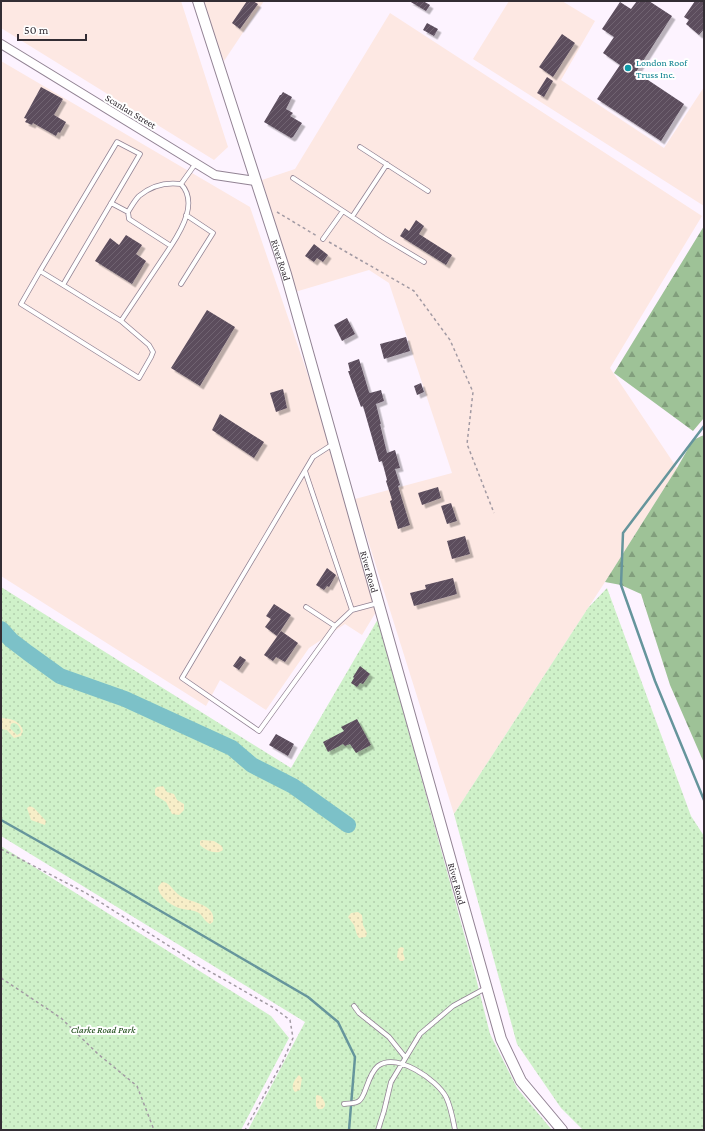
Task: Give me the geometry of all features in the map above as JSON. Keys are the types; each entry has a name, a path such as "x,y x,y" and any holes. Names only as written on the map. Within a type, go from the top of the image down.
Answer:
{"street":[{"name":"River Road","path":"198,1 286,274 501,1038 521,1081 562,1130"},
{"name":"Scanlan Street","path":"1,44 215,174 255,181"}],"lane":[{"path":"40,271 121,321 149,345 153,352 152,357 139,378 21,304 40,271 117,142 140,154 63,285"},
{"path":"360,147 428,191"},
{"path":"181,184 196,163"},
{"path":"352,218 386,164"},
{"path":"293,178 352,218 424,262"},
{"path":"121,321 171,246 183,228 188,202 187,190 181,184 170,182 158,185 139,196 128,212 129,219 171,246"},
{"path":"111,203 128,212"},
{"path":"323,239 343,212"},
{"path":"181,284 213,233 186,215"},
{"path":"333,444 313,457 182,678 259,731 335,626 352,610 378,603"},
{"path":"305,471 352,610"},
{"path":"306,607 335,626"},
{"path":"378,1130 391,1082 420,1034 453,1006 487,988"},
{"path":"354,1006 359,1013 389,1037 406,1057"},
{"path":"348,1103 358,1102 362,1099 368,1080 377,1067 387,1063 402,1063 424,1075 443,1093 446,1097 455,1130"}],"path":[{"path":"276,212 414,291 450,340 473,392 467,444 494,513"},
{"path":"1,849 86,893 202,967 274,1008 290,1020 293,1038 283,1061 245,1130"},
{"path":"1,978 61,1018 98,1054 137,1086 154,1130"}],"shaded area":[{"path":"1,1 181,1 228,147 214,160 1,28"},
{"path":"199,1 264,1 224,61"},
{"path":"509,1 562,1 595,21 561,80 664,148 704,87 704,206 473,59"},
{"path":"390,13 702,216 610,368 677,468 605,582 454,814 355,499 452,473 389,283 369,270 295,292 262,180 295,169"},
{"path":"1,61 250,207 321,413 376,612 362,635 345,624 309,648 266,710 220,680 206,706 1,576"}],"green space":[{"path":"704,226 704,418 693,431 614,373"},
{"path":"704,435 704,763 670,685 641,594 621,585 605,582 693,440"},
{"path":"1,587 291,768 378,619 490,1034 517,1088 552,1130 248,1130 305,1022 1,836"},
{"path":"607,588 691,816 704,836 704,1130 583,1130 561,1108 517,1044 454,814 588,608"},
{"name":"Clarke Road Park","path":"1,846 271,1016 289,1038 241,1130 1,1130"}],"sand":[{"path":"1,718 4,718 18,722 23,731 21,736 14,738 7,730 1,729","holes":["13,723 20,728 21,732 17,735 10,728 11,724"]},
{"path":"163,786 167,792 174,794 177,800 184,804 184,810 179,815 172,814 166,802 155,795 155,789"},
{"path":"30,806 34,808 46,821 45,825 31,820 27,808"},
{"path":"200,841 214,841 222,846 223,850 218,852 208,851 200,845"},
{"path":"162,882 167,883 183,898 207,907 213,916 213,922 210,924 199,913 179,908 167,901 159,891 158,887"},
{"path":"358,912 362,915 363,925 367,933 366,937 359,938 354,925 348,917 351,913"},
{"path":"401,947 404,948 403,953 405,959 403,961 400,961 397,957 398,949"},
{"path":"299,1075 302,1078 300,1090 295,1092 293,1084"},
{"path":"317,1095 321,1096 325,1103 325,1106 322,1109 318,1109 316,1106"}],"building":[{"path":"247,1 253,1 258,4 240,29 232,23"},
{"path":"409,1 423,1 430,5 426,11"},
{"name":"London Roof Truss Inc.","path":"637,1 649,1 672,16 636,72 684,104 661,141 597,99 620,65 603,53 614,37 602,29 620,2 631,9"},
{"path":"695,1 704,1 704,29 699,35 686,24 689,20 684,17"},
{"path":"427,23 438,29 434,36 423,30"},
{"path":"562,34 575,43 553,77 539,67"},
{"path":"547,77 553,81 544,97 537,93"},
{"path":"41,87 63,99 54,115 66,122 60,133 58,132 56,136 33,123 32,125 25,122 27,119 24,118"},
{"path":"283,92 292,97 286,109 293,113 290,116 302,123 291,138 264,122"},
{"path":"416,220 424,226 419,234 452,255 446,265 400,236 405,228 409,231"},
{"path":"126,235 142,245 136,254 146,261 132,284 95,261 110,238 119,245"},
{"path":"314,244 328,255 323,262 317,258 314,262 305,256"},
{"path":"207,310 235,327 200,386 171,368"},
{"path":"347,318 355,334 342,341 334,325"},
{"path":"406,337 410,351 384,359 380,344"},
{"path":"359,359 369,392 381,390 384,401 376,404 387,453 395,450 400,468 395,469 400,485 398,486 410,525 398,529 390,501 392,500 382,461 379,462 363,406 361,407 348,371 350,371 348,363"},
{"path":"421,383 424,392 417,395 414,386"},
{"path":"283,389 287,408 276,412 270,393"},
{"path":"220,414 264,442 254,458 212,430"},
{"path":"438,487 441,498 422,505 418,493"},
{"path":"451,503 457,521 447,524 441,506"},
{"path":"465,536 470,554 452,559 447,541"},
{"path":"327,568 336,575 329,587 327,586 324,590 316,585"},
{"path":"453,578 457,594 414,606 410,593 426,589 425,585"},
{"path":"274,604 291,615 277,636 265,627 271,619 266,616"},
{"path":"281,631 298,643 285,662 276,657 273,661 264,655"},
{"path":"240,656 246,660 239,670 233,666"},
{"path":"360,666 370,674 363,684 360,683 357,687 351,683"},
{"path":"357,719 371,745 356,753 350,744 345,746 343,744 328,752 323,742 344,731 341,727"},
{"path":"276,734 294,744 288,756 269,745"}],"waterway":[{"path":"704,426 623,533 621,585 655,681 704,800"},
{"path":"1,629 11,640 60,676 125,699 232,748 252,765 293,786 348,825"},
{"path":"1,820 308,997 338,1022 355,1057 349,1130"}],"place":[{"name":"London Roof Truss Inc.","path":"628,68"}]}
